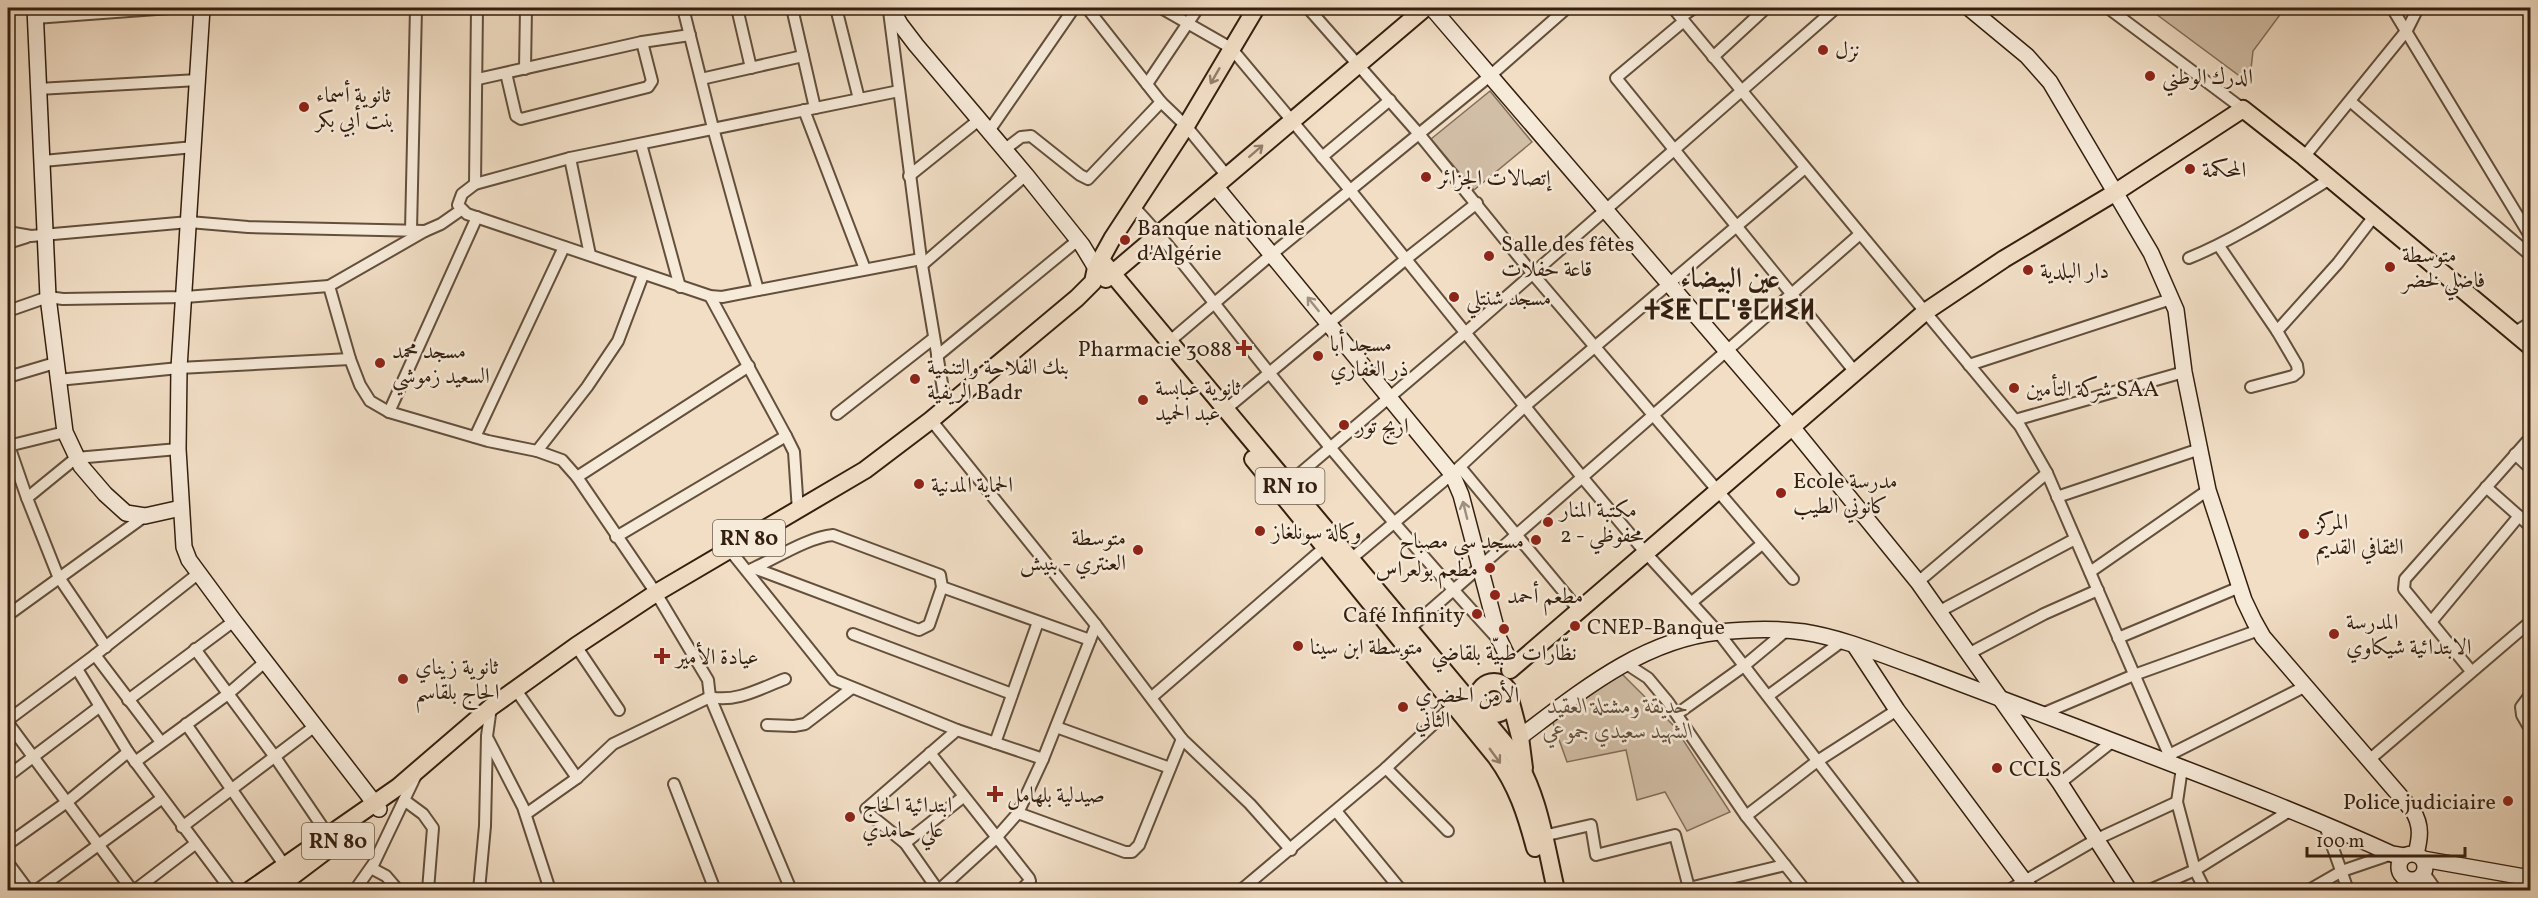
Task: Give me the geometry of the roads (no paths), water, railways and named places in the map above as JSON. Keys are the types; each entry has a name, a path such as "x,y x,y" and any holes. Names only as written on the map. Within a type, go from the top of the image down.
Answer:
{"main road":[{"path":"1100,270 1133,206 1186,126 1256,8"},
{"path":"1100,270 1159,233 1222,182 1417,10"},
{"path":"1466,700 1511,668 1925,312 2004,259 2116,192 2243,109 2375,214 2530,346"},
{"name":"RN 10","path":"1100,270 1170,341 1226,409 1325,547 1466,700"},
{"name":"RN 10","path":"1100,270 1284,488 1351,559 1410,628 1466,700 1478,733 1511,777 1526,813 1545,891"},
{"name":"RN 80","path":"250,891 328,835 401,794 420,767 491,707 576,646 656,593 865,470 931,420 1100,270"},
{"path":"1484,713 1502,712 1506,709 1511,668"},
{"path":"1466,700 1500,683 1509,694 1520,736 1524,772"},
{"path":"1466,700 1484,713 1524,772 1536,802 1556,891"},
{"name":"RN 80","path":"274,891 376,806"}],"street":[{"path":"170,8 35,13 43,162 39,235 65,432 76,458 119,508 126,513 145,516 181,508"},
{"path":"202,8 179,368 178,449 184,547 189,560 234,621 376,806"},
{"path":"411,230 416,8"},
{"path":"475,184 478,80 477,8"},
{"path":"525,69 526,8"},
{"path":"683,8 713,129 758,290"},
{"path":"737,8 751,68"},
{"path":"792,8 815,108"},
{"path":"836,8 859,99"},
{"path":"890,8 921,262 946,407"},
{"path":"890,8 916,45 1026,175 1100,270"},
{"path":"909,176 984,125 1074,8"},
{"path":"1087,8 1161,102 1186,126 1272,254 1328,323 1389,397 1516,534 1578,609"},
{"path":"1161,8 1231,48 1350,190 1582,477 1645,552 1718,632 1917,891"},
{"path":"1147,84 1198,8"},
{"path":"1308,8 1359,63 1477,203 1532,273 1793,579"},
{"path":"1432,8 1792,427 1918,582 2060,783 2129,891"},
{"path":"1170,341 1272,254 1491,75 1568,8"},
{"path":"1673,8 2015,420 2035,449 2134,675 2175,762 2177,802 2195,870 2205,891"},
{"path":"1694,8 1616,78 1855,372"},
{"path":"1713,57 1767,8"},
{"path":"1284,488 1465,333 1836,8"},
{"path":"1969,8 2040,69 2151,253 2176,310 2184,372 2208,490 2240,587 2259,630 2417,818 2420,838 2412,859 2418,879 2407,885 2398,867 2412,859"},
{"path":"2108,8 2243,109"},
{"path":"2391,8 2530,236"},
{"path":"2304,157 2406,30 2418,8"},
{"path":"478,80 642,42 690,35"},
{"path":"506,73 516,118 521,119 648,87 652,81 642,42"},
{"path":"701,79 803,56"},
{"path":"38,89 198,80"},
{"path":"899,91 570,158 475,184 459,198 458,205 461,210 477,218 680,287 710,296 722,297 865,269 921,262 1026,175"},
{"path":"1322,157 1389,100"},
{"path":"2350,101 2530,255"},
{"path":"1004,150 1021,137 1031,136 1088,179 1161,102"},
{"path":"804,110 865,269"},
{"path":"641,144 680,287"},
{"path":"43,162 194,147"},
{"path":"570,158 590,255"},
{"path":"1351,559 1456,471 1524,407 1805,168"},
{"path":"2189,258 2219,246 2330,179"},
{"path":"1226,409 1477,203"},
{"path":"1133,206 1159,233 1270,374 1394,524 1499,639"},
{"path":"8,311 48,297 63,299 185,297 329,286 441,224 461,210"},
{"path":"2277,331 2338,263 2375,214"},
{"path":"389,412 477,218"},
{"path":"8,243 39,235 189,222 248,227 425,231"},
{"path":"8,232 39,235"},
{"path":"1410,628 1860,234"},
{"path":"937,356 1078,240"},
{"path":"2219,246 2297,364 2298,372 2293,376 2251,387"},
{"path":"475,437 564,247"},
{"path":"537,451 587,387 618,341 643,274"},
{"path":"329,286 350,359 360,385 370,400 389,412 475,437 537,451 562,460 577,477 656,593 708,680 710,697 791,891"},
{"path":"710,296 750,366 794,452 798,511"},
{"path":"1969,365 2171,299"},
{"path":"2515,332 2530,322"},
{"path":"837,414 934,338"},
{"path":"58,380 179,368 350,359"},
{"path":"8,377 55,363"},
{"path":"577,477 750,366"},
{"path":"2015,420 2184,372"},
{"path":"931,420 1096,625 1182,739 1250,804 1290,850"},
{"path":"65,432 8,445 58,576 106,647"},
{"path":"616,537 786,436"},
{"path":"2471,671 2404,589 2405,579 2530,438"},
{"path":"27,498 76,458 178,449"},
{"path":"2057,497 2200,449"},
{"path":"2516,454 2530,468"},
{"path":"1456,471 1499,639 1511,668"},
{"path":"1918,582 2047,473"},
{"path":"2486,487 2530,526"},
{"path":"2090,572 2208,490"},
{"path":"8,615 58,576 145,516"},
{"path":"2431,622 2519,516"},
{"path":"833,535 940,575 942,588 929,625 919,630 751,569 825,536 833,535"},
{"path":"1940,611 2075,539"},
{"path":"1692,602 1762,544"},
{"path":"1152,697 1325,547"},
{"path":"729,549 751,569 828,675 852,688 957,730 1043,759"},
{"path":"195,844 133,891 8,721 199,573"},
{"path":"2118,638 2240,587"},
{"path":"942,588 1090,640"},
{"path":"1970,653 2044,614 2097,590"},
{"path":"128,700 234,621"},
{"path":"995,743 1038,622"},
{"path":"957,730 866,809 905,843 939,890 996,838 1018,813 1043,759 1096,625"},
{"path":"2369,760 2471,671 2529,626"},
{"path":"1677,714 1744,666 1787,630"},
{"path":"1520,736 1596,681 1626,663 1679,641 1718,632 1787,630 1848,644 1998,697 2175,762 2412,859 2530,878"},
{"path":"2042,714 2134,675 2259,630"},
{"path":"853,634 1012,694"},
{"path":"1768,696 1848,644"},
{"path":"1848,644 2027,886"},
{"path":"576,646 619,710"},
{"path":"195,649 276,757 328,835"},
{"path":"95,655 161,742"},
{"path":"135,762 228,694 266,661"},
{"path":"1626,663 1648,678 1677,714 1746,816 1805,891"},
{"path":"77,669 128,753 231,891"},
{"path":"526,814 577,778 593,765 603,752 623,738 710,697 722,700 733,699 785,679"},
{"path":"2175,762 2306,686"},
{"path":"766,725 805,724 852,688"},
{"path":"516,690 577,778"},
{"path":"2530,695 2521,706 2522,715 2530,729"},
{"path":"1241,891 1466,700"},
{"path":"8,776 99,707"},
{"path":"479,891 485,826 487,736 491,707"},
{"path":"1746,816 1816,762 1897,710"},
{"path":"186,724 233,788 285,866"},
{"path":"182,827 315,726"},
{"path":"1056,727 1170,768"},
{"path":"487,736 526,814 550,891"},
{"path":"1018,813 1125,852 1132,852 1138,845 1182,739"},
{"path":"2060,783 2113,741"},
{"path":"8,844 67,802 128,753"},
{"path":"930,753 1029,878 1030,881 1022,890"},
{"path":"1386,768 1448,831"},
{"path":"674,784 715,891"},
{"path":"355,891 371,868 401,794 423,814 433,828 431,882 428,891"},
{"path":"905,843 963,797"},
{"path":"37,891 161,799"},
{"path":"2008,891 2027,886 2097,839 2177,802"},
{"path":"2150,891 2195,870 2291,810"},
{"path":"1336,811 1401,891"},
{"path":"2324,823 2348,891"},
{"path":"1544,836 1591,825 1596,855 1675,835 1689,889 1785,865"},
{"path":"2309,891 2342,871 2412,859"},
{"path":"2412,859 2436,891"},
{"path":"8,864 28,891"},
{"path":"371,868 386,876 398,891"}],"place":[{"name":"نزل","path":"1823,50"},
{"name":"الدرك الوطني","path":"2150,76"},
{"name":"ثانوية أسماء بنت أبي بكر","path":"304,107"},
{"name":"المحكمة","path":"2190,169"},
{"name":"إتصالات الجزائر","path":"1426,177"},
{"name":"Banque nationale d'Algérie","path":"1125,240"},
{"name":"Salle des fêtes قاعة حفلات","path":"1489,256"},
{"name":"متوسطة فاضلي لخضر","path":"2390,267"},
{"name":"دار البلدية","path":"2028,270"},
{"name":"مسجد شنتلي","path":"1454,297"},
{"name":"Pharmacie 3088","path":"1244,348"},
{"name":"مسجد أبا ذر الغفاري","path":"1318,356"},
{"name":"مسجد محمد السعيد زموشي","path":"380,363"},
{"name":"بنك الفلاحة والتنمية الريفية Badr","path":"915,379"},
{"name":"شركة التأمين SAA","path":"2014,388"},
{"name":"ثانوية عبابسة عبد الحميد","path":"1143,400"},
{"name":"اريج تور","path":"1344,425"},
{"name":"الحماية المدنية","path":"919,484"},
{"name":"Ecole مدرسة كانوني الطيب","path":"1781,493"},
{"name":"مكتبة المنار 2 - محفوظي","path":"1548,522"},
{"name":"وكالة سونلغاز","path":"1260,531"},
{"name":"المركز الثقافي القديم","path":"2304,534"},
{"name":"مسجد سي مصباح","path":"1536,540"},
{"name":"متوسطة العنتري - بنيش","path":"1138,550"},
{"name":"مطعم بولعراس","path":"1490,568"},
{"name":"مطعم أحمد","path":"1495,595"},
{"name":"Café Infinity","path":"1477,614"},
{"name":"CNEP-Banque","path":"1575,626"},
{"name":"نظّارات طبيّة بلقاضي","path":"1504,629"},
{"name":"المدرسة الابتدائية شيكاوي","path":"2334,634"},
{"name":"متوسطة ابن سينا","path":"1298,646"},
{"name":"عيادة الأمير","path":"662,656"},
{"name":"ثانوية زيناي الحاج بلقاسم","path":"403,679"},
{"name":"الأمن الحضري الثاني","path":"1403,707"},
{"name":"CCLS","path":"1997,768"},
{"name":"صيدلية بلهامل","path":"995,794"},
{"name":"Police judiciaire","path":"2508,801"},
{"name":"ابتدائية الحاج علي حامدي","path":"850,817"}],"district":[{"name":"عين البيضاء ⵜⵉⵟ ⵎⵎ'ⴻⵎⵍⵉⵍ","path":"1730,293"}],"park label":[{"name":"حديقة ومشتلة العقيد الشهيد سعيدي جموعي","path":"1618,718"}]}
